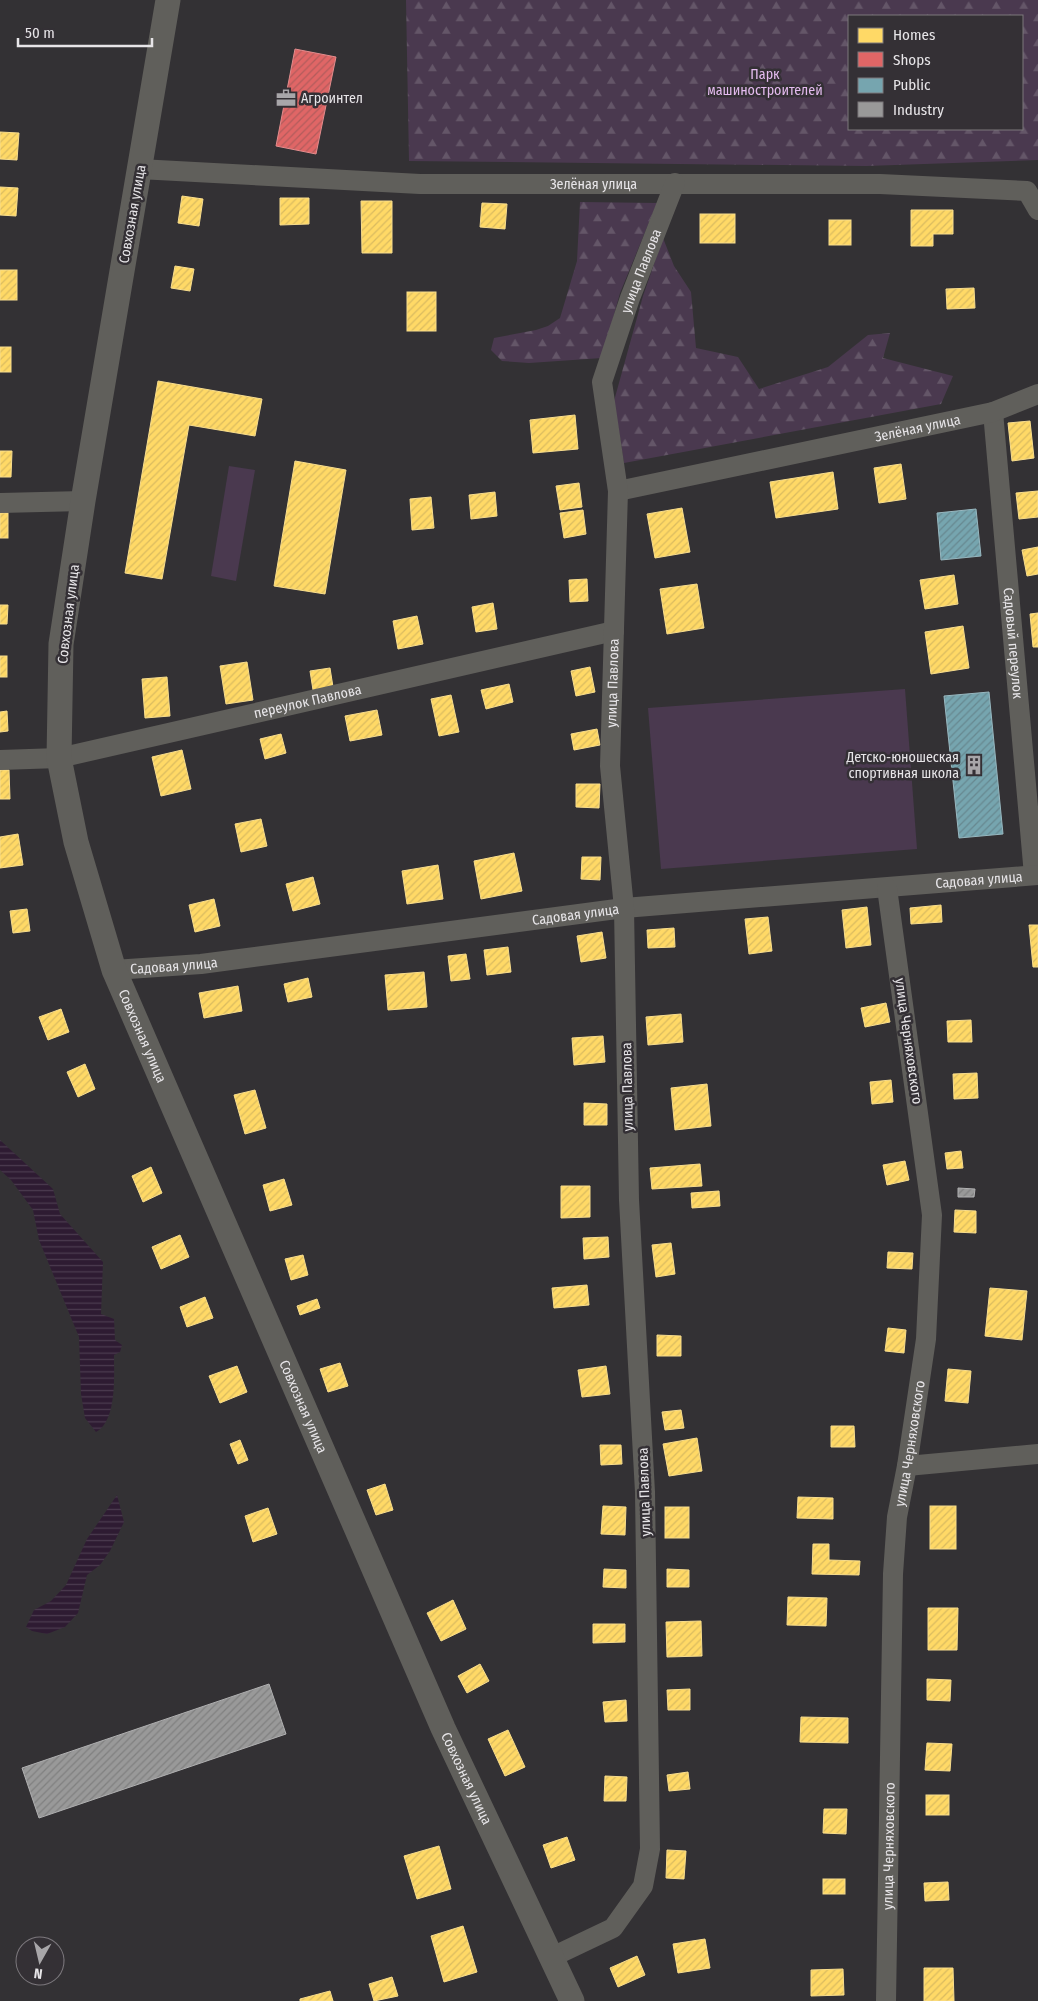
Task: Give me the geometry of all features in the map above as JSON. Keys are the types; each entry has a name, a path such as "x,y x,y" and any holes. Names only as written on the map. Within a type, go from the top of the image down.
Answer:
{"street":[{"name":"Совхозная улица","path":"168,0 83,501 62,644 59,758 76,842 114,970 443,1728 572,2001"},
{"name":"Зелёная улица","path":"139,169 420,184 880,184 1027,190 1038,210"},
{"name":"улица Павлова","path":"552,1957 613,1928 643,1886 650,1849 645,1492 629,1200 624,908 610,766 618,491 602,382 630,298 675,183"},
{"name":"Зелёная улица","path":"618,491 993,412 1038,394"},
{"name":"Садовый переулок","path":"993,412 1036,875"},
{"path":"0,503 83,501"},
{"name":"переулок Павлова","path":"0,760 59,758 614,631"},
{"name":"Садовая улица","path":"114,970 201,964 624,908 1036,875"},
{"name":"улица Черняховского","path":"886,2001 893,1574 897,1517 907,1466 926,1340 932,1215 887,888"},
{"path":"907,1466 1038,1454"}],"green space":[{"name":"Парк машиностроителей","path":"406,0 1038,0 1038,160 866,166 409,161"},
{"path":"580,202 657,203 620,293 602,358 529,363 502,361 491,350 494,338 536,330 548,326 560,318 577,261"},
{"path":"663,238 674,266 691,292 696,348 738,357 759,389 828,367 868,335 890,333 883,358 953,376 941,404 624,463 614,401 643,296"},
{"path":"229,466 255,470 236,581 211,576"},
{"path":"905,689 917,849 661,869 648,708"}],"shaded area":[{"path":"0,1140 53,1189 60,1214 103,1262 101,1314 114,1319 115,1340 122,1345 120,1352 114,1355 114,1386 111,1408 103,1426 96,1432 85,1418 81,1394 79,1337 39,1240 33,1210 11,1180 0,1170"},
{"path":"117,1495 124,1522 110,1551 100,1565 87,1575 78,1613 65,1627 47,1634 32,1631 26,1627 34,1610 51,1601 66,1585 87,1539"}],"building: Homes":[{"path":"0,132 19,133 17,160 0,159"},
{"path":"0,187 18,188 16,216 0,215"},
{"path":"182,196 203,199 199,226 178,223"},
{"path":"280,198 309,198 309,224 280,225"},
{"path":"361,201 392,201 392,253 362,253"},
{"path":"482,203 507,204 505,229 480,227"},
{"path":"911,210 953,210 953,234 933,234 933,246 911,246"},
{"path":"700,214 735,214 735,243 700,243"},
{"path":"829,220 851,220 851,245 829,245"},
{"path":"175,266 194,269 190,291 171,288"},
{"path":"0,270 17,270 17,300 0,300"},
{"path":"974,288 975,308 947,309 946,289"},
{"path":"407,292 436,292 436,331 407,331"},
{"path":"0,347 11,347 11,372 0,372"},
{"path":"158,381 262,399 255,436 189,425 162,579 125,573"},
{"path":"575,415 578,449 533,453 530,420"},
{"path":"1030,421 1034,458 1012,461 1008,423"},
{"path":"0,451 12,451 11,477 0,477"},
{"path":"295,461 346,470 325,594 274,586"},
{"path":"901,464 906,499 879,503 874,468"},
{"path":"833,472 838,509 776,518 770,482"},
{"path":"579,483 582,507 560,510 556,486"},
{"path":"1038,491 1038,517 1019,519 1016,493"},
{"path":"495,492 497,516 471,519 469,495"},
{"path":"431,497 434,528 412,530 410,499"},
{"path":"682,508 690,552 655,558 647,514"},
{"path":"583,510 586,534 564,538 560,513"},
{"path":"0,513 8,513 8,538 0,538"},
{"path":"1038,547 1038,574 1027,576 1022,550"},
{"path":"954,575 958,604 925,609 920,580"},
{"path":"587,579 588,601 570,602 569,580"},
{"path":"697,584 704,628 667,634 660,589"},
{"path":"493,603 497,629 476,632 472,607"},
{"path":"0,605 8,605 7,624 0,624"},
{"path":"1038,613 1038,647 1033,647 1030,614"},
{"path":"417,616 423,644 398,649 393,621"},
{"path":"963,626 969,668 931,674 925,632"},
{"path":"0,656 7,656 7,677 0,677"},
{"path":"247,662 253,700 226,704 220,666"},
{"path":"590,667 595,692 576,696 571,671"},
{"path":"330,668 333,687 313,690 310,671"},
{"path":"167,677 170,716 145,718 142,679"},
{"path":"509,684 513,702 486,709 481,690"},
{"path":"451,695 459,732 439,736 431,699"},
{"path":"377,710 382,735 350,741 345,716"},
{"path":"7,711 8,731 0,732 0,712"},
{"path":"597,729 600,745 574,750 571,734"},
{"path":"281,734 286,753 265,759 260,739"},
{"path":"182,750 191,789 161,796 152,757"},
{"path":"0,770 9,770 10,799 0,799"},
{"path":"576,784 600,784 599,808 576,807"},
{"path":"261,819 267,846 241,852 235,824"},
{"path":"18,834 23,865 0,868 0,837"},
{"path":"514,853 522,891 481,899 474,861"},
{"path":"582,857 601,857 600,880 581,879"},
{"path":"438,865 443,899 407,904 402,871"},
{"path":"313,877 320,904 293,911 286,884"},
{"path":"214,899 220,926 195,932 189,905"},
{"path":"941,905 942,922 911,924 910,908"},
{"path":"867,907 871,945 846,948 842,910"},
{"path":"27,909 30,931 13,933 10,911"},
{"path":"768,917 772,951 749,954 745,919"},
{"path":"1029,925 1038,925 1038,967 1033,967"},
{"path":"674,928 675,947 648,948 647,930"},
{"path":"602,932 606,958 581,962 577,936"},
{"path":"508,947 511,972 487,975 484,950"},
{"path":"466,954 470,979 451,981 448,956"},
{"path":"424,972 427,1007 388,1010 385,975"},
{"path":"308,978 312,997 288,1002 284,984"},
{"path":"238,986 242,1011 204,1018 199,993"},
{"path":"886,1003 890,1022 865,1027 861,1008"},
{"path":"61,1009 69,1032 48,1040 39,1017"},
{"path":"681,1014 683,1042 648,1045 646,1017"},
{"path":"971,1020 972,1042 948,1042 947,1021"},
{"path":"603,1036 605,1062 574,1065 572,1038"},
{"path":"85,1064 95,1089 78,1097 67,1072"},
{"path":"977,1073 978,1098 954,1099 953,1074"},
{"path":"891,1080 893,1102 872,1104 870,1082"},
{"path":"707,1084 711,1126 675,1130 671,1088"},
{"path":"255,1090 266,1128 245,1134 234,1095"},
{"path":"584,1103 607,1104 607,1125 584,1125"},
{"path":"961,1151 963,1168 947,1169 945,1153"},
{"path":"905,1161 909,1180 887,1185 883,1165"},
{"path":"700,1164 702,1186 652,1189 650,1168"},
{"path":"151,1167 162,1193 143,1202 132,1176"},
{"path":"284,1179 292,1205 270,1211 263,1185"},
{"path":"561,1186 590,1186 590,1217 561,1218"},
{"path":"719,1191 720,1206 692,1208 691,1193"},
{"path":"955,1210 976,1211 976,1233 954,1232"},
{"path":"180,1235 189,1257 161,1269 152,1247"},
{"path":"608,1237 609,1257 584,1259 583,1238"},
{"path":"671,1243 675,1274 656,1277 652,1245"},
{"path":"888,1252 913,1253 912,1269 887,1268"},
{"path":"303,1255 308,1275 291,1280 285,1259"},
{"path":"587,1285 589,1305 554,1308 552,1288"},
{"path":"990,1288 1027,1291 1022,1340 985,1336"},
{"path":"205,1297 213,1318 187,1327 180,1307"},
{"path":"317,1299 320,1308 300,1315 297,1306"},
{"path":"888,1328 906,1330 904,1353 885,1351"},
{"path":"657,1335 681,1336 681,1356 657,1356"},
{"path":"340,1363 348,1386 328,1392 320,1369"},
{"path":"237,1366 247,1392 220,1403 209,1376"},
{"path":"606,1366 610,1394 582,1397 578,1370"},
{"path":"948,1369 971,1371 968,1403 945,1401"},
{"path":"681,1410 684,1428 665,1430 662,1412"},
{"path":"831,1426 854,1426 855,1447 831,1447"},
{"path":"697,1438 702,1471 669,1476 663,1444"},
{"path":"240,1440 248,1460 238,1464 230,1444"},
{"path":"600,1445 621,1445 622,1464 601,1465"},
{"path":"385,1484 393,1510 376,1515 367,1490"},
{"path":"798,1497 833,1498 833,1519 797,1518"},
{"path":"603,1506 626,1507 625,1535 601,1534"},
{"path":"930,1506 956,1506 956,1549 930,1549"},
{"path":"665,1507 689,1507 689,1538 665,1538"},
{"path":"268,1508 277,1534 253,1542 245,1516"},
{"path":"813,1544 829,1544 829,1560 860,1561 859,1575 812,1574"},
{"path":"604,1569 626,1570 626,1588 603,1587"},
{"path":"667,1569 689,1570 689,1587 667,1587"},
{"path":"788,1597 827,1598 826,1626 787,1625"},
{"path":"453,1600 466,1629 441,1641 427,1613"},
{"path":"928,1608 958,1608 957,1650 928,1650"},
{"path":"701,1621 702,1656 667,1657 666,1622"},
{"path":"593,1624 625,1624 625,1642 593,1643"},
{"path":"480,1664 489,1681 467,1693 458,1676"},
{"path":"927,1679 951,1680 950,1701 927,1700"},
{"path":"690,1689 690,1710 668,1710 667,1690"},
{"path":"626,1700 627,1721 605,1722 603,1702"},
{"path":"801,1717 848,1718 848,1743 800,1742"},
{"path":"508,1730 525,1767 505,1776 488,1739"},
{"path":"927,1743 952,1744 950,1771 925,1770"},
{"path":"688,1772 690,1789 669,1791 667,1775"},
{"path":"605,1776 627,1777 626,1801 604,1801"},
{"path":"926,1795 949,1795 949,1815 926,1815"},
{"path":"824,1809 847,1809 846,1834 823,1833"},
{"path":"567,1837 575,1860 551,1868 543,1845"},
{"path":"439,1846 451,1889 417,1899 404,1856"},
{"path":"667,1850 686,1851 684,1879 666,1878"},
{"path":"823,1879 845,1879 845,1894 823,1894"},
{"path":"948,1882 949,1900 925,1901 924,1883"},
{"path":"463,1926 477,1972 444,1982 431,1936"},
{"path":"705,1939 710,1968 678,1973 673,1944"},
{"path":"637,1956 645,1975 618,1987 610,1968"},
{"path":"924,1968 953,1968 954,2001 924,2001"},
{"path":"843,1969 844,1995 811,1996 811,1970"},
{"path":"392,1977 398,1996 374,2001 369,1984"},
{"path":"330,1991 333,2001 300,2001 300,1999"}],"building: Shops":[{"path":"295,49 336,57 316,154 276,146"}],"building: Public":[{"path":"976,509 981,556 941,560 937,513"},
{"name":"Детско-юношеская спортивная школа","path":"989,692 1003,834 959,838 944,696"}],"building: Industry":[{"path":"958,1188 975,1189 974,1197 958,1197"},
{"path":"269,1684 286,1734 39,1818 22,1768"}],"place":[{"name":"Агроинтел","path":"286,98"},
{"name":"Детско-юношеская спортивная школа","path":"974,765"}]}
